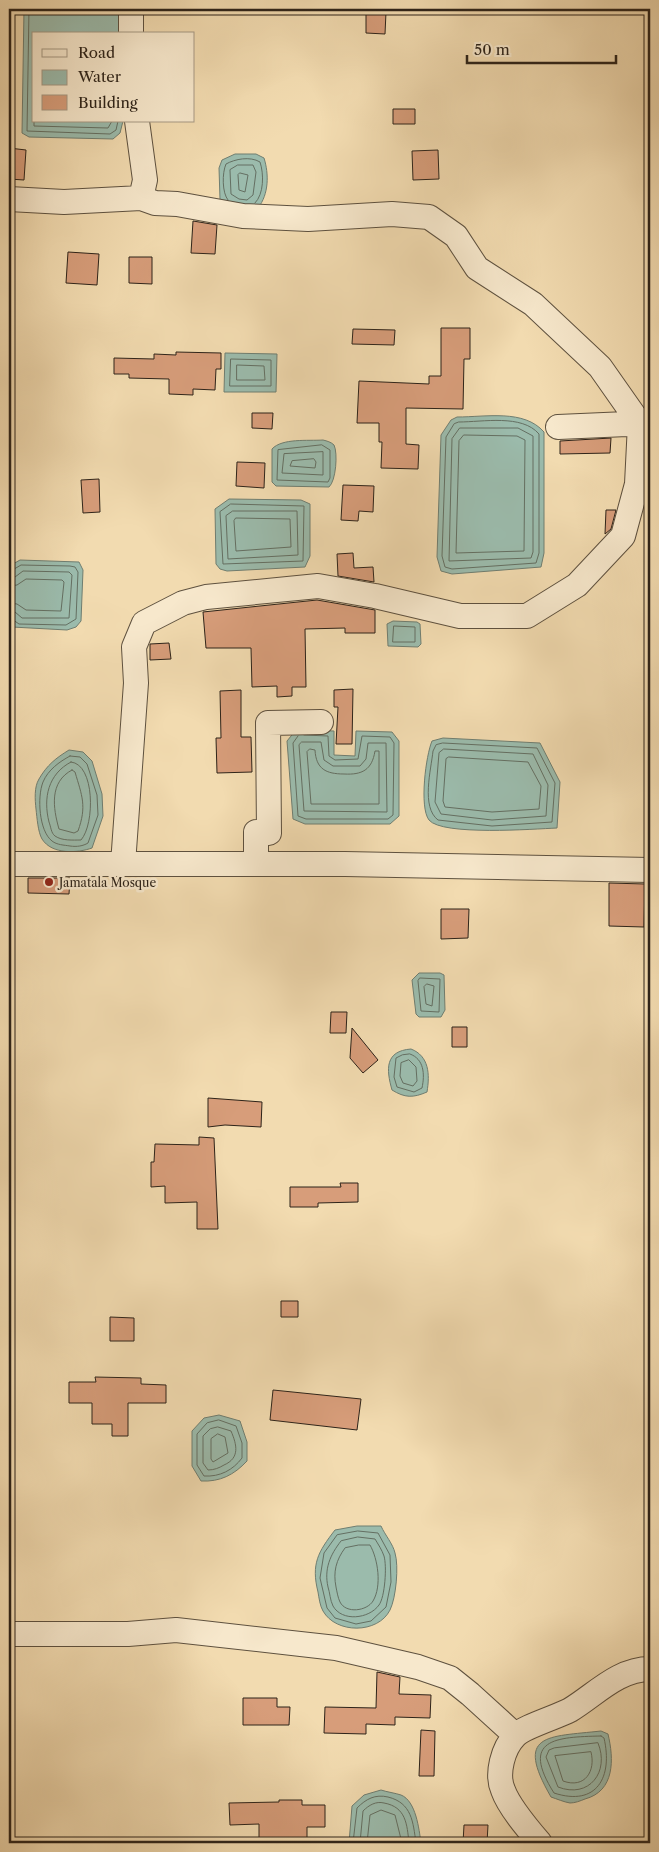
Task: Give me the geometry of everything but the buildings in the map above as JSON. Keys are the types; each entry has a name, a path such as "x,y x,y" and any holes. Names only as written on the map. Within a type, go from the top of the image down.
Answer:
{"street":[{"path":"130,9 131,32"},
{"path":"137,122 145,180 141,198"},
{"path":"9,199 64,202 141,198 155,203 177,204 243,216 308,219 392,214 429,217 456,236 477,268 533,304 600,368 645,424 637,484 623,536 577,585 527,616 460,616 375,596 318,586 206,596 183,603 144,623 134,647 136,683 123,864"},
{"path":"558,427 645,424"},
{"path":"256,864 256,832 269,833 268,723 321,722"},
{"path":"9,864 256,864 650,870"},
{"path":"9,1634 128,1634 176,1630 336,1648 418,1667 450,1678 515,1735"},
{"path":"540,1843 502,1790 501,1768 505,1752 515,1735 570,1710 612,1680 650,1668"}],"water":[{"path":"24,9 124,9 124,32 32,32 32,122 123,122 120,133 113,139 29,137 22,133"},
{"path":"235,154 256,154 264,158 267,184 264,197 258,208 227,206 220,199 219,168 222,160"},
{"path":"225,353 277,354 276,392 224,392"},
{"path":"457,417 515,417 536,425 544,432 544,553 541,567 452,574 441,571 437,557 441,435 451,420"},
{"path":"303,440 323,440 334,445 336,454 335,473 329,487 276,486 272,482 272,449 276,445"},
{"path":"229,499 301,500 310,504 310,556 305,567 227,571 220,569 216,564 215,509"},
{"path":"20,560 79,562 83,570 81,621 76,627 67,630 12,627 9,617 10,569 13,564"},
{"path":"393,621 417,622 420,624 421,644 418,647 388,646 387,624"},
{"path":"296,730 334,731 334,755 355,756 356,731 392,732 399,741 399,816 390,824 305,824 293,819 287,741"},
{"path":"443,738 540,743 560,782 557,828 469,830 437,825 429,820 424,804 424,781 428,757 432,741"},
{"path":"69,750 83,752 92,761 102,794 103,816 92,848 73,852 52,848 42,839 38,825 35,798 37,782 42,774 52,762"},
{"path":"419,973 440,973 444,975 445,1010 441,1017 419,1017 416,1014 412,980"},
{"path":"411,1049 422,1056 427,1066 427,1092 409,1096 401,1095 392,1090 389,1075 390,1062 396,1053"},
{"path":"219,1415 240,1421 247,1442 247,1461 226,1477 201,1481 192,1466 192,1431 204,1418"},
{"path":"357,1526 381,1526 394,1550 397,1574 394,1598 390,1610 376,1624 357,1628 337,1624 329,1619 321,1607 315,1574 320,1552 335,1530"},
{"path":"601,1731 608,1734 611,1754 610,1773 602,1789 595,1795 574,1803 568,1803 551,1797 540,1776 536,1761 536,1750 542,1742 565,1735"},
{"path":"381,1790 401,1795 410,1803 416,1816 421,1843 349,1843 352,1806 364,1795"}],"place":[{"name":"Jamatala Mosque","path":"49,882"}]}
